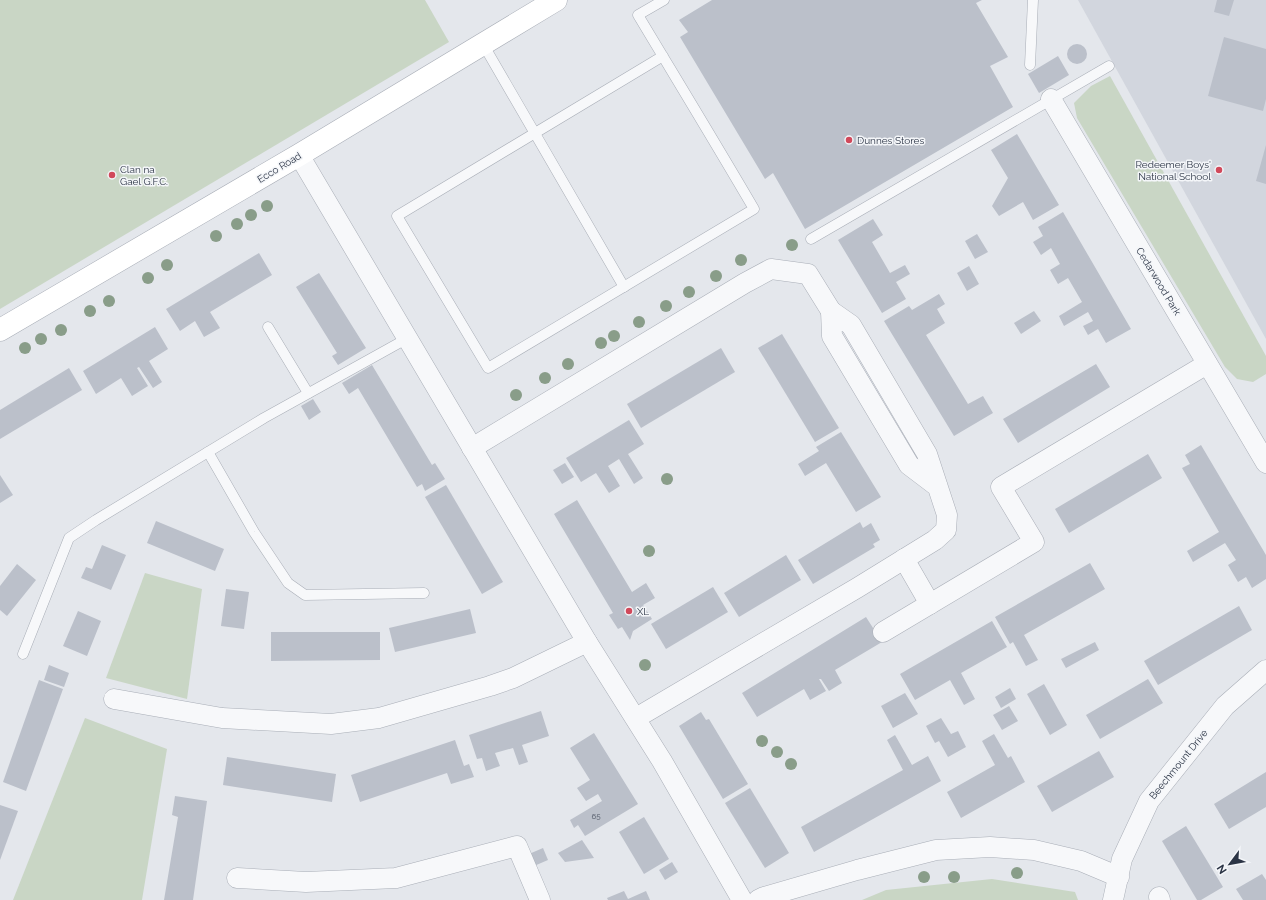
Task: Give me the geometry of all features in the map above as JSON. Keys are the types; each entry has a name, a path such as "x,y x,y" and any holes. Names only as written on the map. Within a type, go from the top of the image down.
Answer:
{"street":[{"name":"Ecco Road","path":"0,330 299,155 556,0"},
{"name":"Cedarwood Park","path":"1051,99 1266,463"},
{"path":"299,155 587,642 636,718 742,900"},
{"path":"472,448 745,283 771,269 808,274 831,311 832,336 909,465 938,487 947,515 946,530 935,540 636,718"},
{"path":"883,632 1034,542 1001,487 1208,364"},
{"path":"904,559 930,604"},
{"path":"114,699 222,718 331,724 379,718 490,686 513,678 587,642"},
{"name":"Beechmount Drive","path":"1114,900 1122,859 1148,801 1225,706 1258,688 1266,670"},
{"path":"237,878 306,882 396,878 517,846 535,885 540,900"},
{"path":"758,900 857,870 936,850 990,847 1034,850 1081,861 1119,877"}],"lane":[{"path":"663,56 397,216 488,368 754,209 663,56 638,15 664,0"},
{"path":"1030,65 1033,0"},
{"path":"483,44 624,287"},
{"path":"812,239 1109,66"},
{"path":"268,327 308,393"},
{"path":"23,654 69,538 264,418 408,338"},
{"path":"208,452 254,532 288,583 305,595 424,593"}],"shaded area":[{"name":"Redeemer Boys' National School","path":"1078,0 1266,0 1266,339"}],"green space":[{"name":"Clan na Gael G.F.C.","path":"0,0 425,0 449,42 0,309"},
{"path":"1110,76 1266,356 1266,374 1253,382 1237,379 1225,367 1077,118 1074,103 1091,86"},
{"path":"145,573 202,589 187,699 106,678"},
{"path":"85,718 167,749 142,900 13,900"},
{"path":"992,879 1075,892 1078,900 862,900 886,890"}],"building":[{"name":"Dunnes Stores","path":"712,0 982,0 976,3 1008,57 990,66 1013,107 805,229 773,173 765,179 680,37 688,32 679,20"},
{"path":"1217,0 1234,0 1229,16 1214,12"},
{"path":"1224,37 1266,49 1266,99 1263,111 1208,96"},
{"path":"1077,44 1084,47 1087,54 1084,61 1077,64 1070,61 1067,54 1070,47"},
{"path":"1058,56 1069,75 1039,93 1028,74"},
{"path":"1017,134 1059,205 1033,220 1023,202 999,216 992,206 1008,178 991,150"},
{"path":"1266,145 1266,184 1256,181"},
{"path":"1063,212 1131,329 1106,343 1098,329 1088,335 1083,326 1093,321 1088,312 1064,326 1059,316 1082,302 1068,278 1058,284 1050,270 1060,264 1051,248 1041,255 1033,242 1043,236 1038,227"},
{"path":"873,219 883,235 872,242 890,273 905,265 910,274 896,282 906,299 882,313 838,240"},
{"path":"977,234 988,252 975,259 965,241"},
{"path":"259,253 272,275 210,312 220,328 204,337 195,321 180,331 166,309"},
{"path":"969,266 979,284 967,291 957,273"},
{"path":"319,273 366,348 338,365 332,356 337,353 296,287"},
{"path":"939,294 945,304 937,309 945,323 926,335 968,404 983,396 993,413 954,436 884,321 909,306 912,310"},
{"path":"1034,311 1041,321 1021,334 1014,323"},
{"path":"155,327 168,349 149,361 162,382 153,388 139,367 137,368 148,386 132,396 121,378 96,394 83,371"},
{"path":"782,334 839,428 815,442 758,348"},
{"path":"721,348 735,372 641,428 627,404"},
{"path":"1096,364 1110,387 1018,443 1003,419"},
{"path":"372,365 432,465 435,463 445,479 425,491 422,484 417,487 358,388 349,394 342,383"},
{"path":"69,368 82,390 0,439 0,410"},
{"path":"313,399 321,412 309,420 301,406"},
{"path":"629,420 644,444 628,454 643,478 634,484 619,459 608,466 620,486 609,493 596,473 581,482 566,458"},
{"path":"841,432 881,497 856,512 826,463 805,476 798,464 819,451 816,447"},
{"path":"1201,445 1266,555 1266,579 1252,588 1246,577 1238,582 1228,565 1236,560 1225,543 1193,562 1187,551 1219,532 1182,468 1190,464 1185,455"},
{"path":"1148,454 1162,478 1069,533 1055,509"},
{"path":"565,463 574,477 562,484 553,470"},
{"path":"0,475 13,495 0,503"},
{"path":"446,485 503,582 482,594 425,497"},
{"path":"577,500 632,592 646,583 655,598 643,605 652,619 633,631 630,640 622,627 618,629 609,615 613,613 554,514"},
{"path":"156,521 224,549 215,571 147,543"},
{"path":"860,522 863,528 871,523 880,540 873,544 875,547 813,584 798,560"},
{"path":"102,545 126,555 111,590 81,578 86,567 92,569"},
{"path":"786,555 801,580 739,617 724,593"},
{"path":"1090,563 1105,589 1024,635 1038,660 1026,666 1013,642 1010,644 995,617"},
{"path":"17,564 36,580 7,616 0,610 0,586"},
{"path":"713,587 728,612 666,649 651,624"},
{"path":"226,589 249,592 244,629 221,626"},
{"path":"1239,606 1252,630 1158,685 1144,661"},
{"path":"470,609 476,633 395,652 389,628"},
{"path":"78,611 101,621 87,656 63,646"},
{"path":"866,617 882,642 835,670 842,683 829,691 821,679 819,679 826,691 810,700 804,689 757,717 742,693"},
{"path":"992,621 1007,647 961,673 975,699 964,705 950,680 915,700 900,674"},
{"path":"271,632 380,632 380,660 271,661"},
{"path":"1095,642 1099,650 1066,668 1061,659"},
{"path":"49,665 69,673 64,687 44,680"},
{"path":"1148,679 1163,703 1100,739 1086,715"},
{"path":"39,680 63,689 26,791 3,782"},
{"path":"1044,684 1067,725 1050,735 1027,694"},
{"path":"1010,688 1016,699 1001,708 995,697"},
{"path":"905,693 918,714 893,728 881,706"},
{"path":"1009,706 1018,721 1002,730 993,715"},
{"path":"541,711 549,736 522,745 528,762 519,765 513,748 495,753 500,766 486,771 482,758 477,759 469,735"},
{"path":"701,712 706,720 709,719 748,784 723,799 679,726"},
{"path":"941,718 951,734 958,731 966,747 948,757 939,741 935,743 926,726"},
{"path":"594,733 638,804 585,836 578,825 574,828 570,820 602,801 598,794 586,801 577,788 590,780 570,748"},
{"path":"994,734 1008,758 1011,756 1025,782 961,818 947,792 995,765 982,741"},
{"path":"895,735 912,765 928,756 941,781 814,852 801,827 903,770 887,740"},
{"path":"455,740 464,766 469,764 474,777 451,784 447,773 360,802 351,775"},
{"path":"1099,751 1114,777 1052,812 1037,786"},
{"path":"227,757 336,774 332,802 223,785"},
{"path":"1266,772 1266,807 1229,829 1214,804"},
{"path":"750,788 789,853 765,868 725,803"},
{"path":"175,796 207,801 193,900 164,900 178,817 172,815"},
{"path":"0,805 18,811 0,860"},
{"path":"644,817 669,859 644,874 619,832"},
{"path":"1186,826 1223,887 1201,900 1197,900 1162,841"},
{"path":"582,840 594,858 565,862 558,853"},
{"path":"543,848 548,860 534,866 529,854"},
{"path":"672,862 678,872 665,880 659,870"},
{"path":"1262,874 1266,880 1266,900 1243,900 1236,889"},
{"path":"624,891 628,899 646,891 650,900 608,900 607,898"}],"place":[{"name":"Dunnes Stores","path":"849,140"},
{"name":"Redeemer Boys' National School","path":"1219,170"},
{"name":"Clan na Gael G.F.C.","path":"112,175"},
{"name":"XL","path":"629,611"}]}
